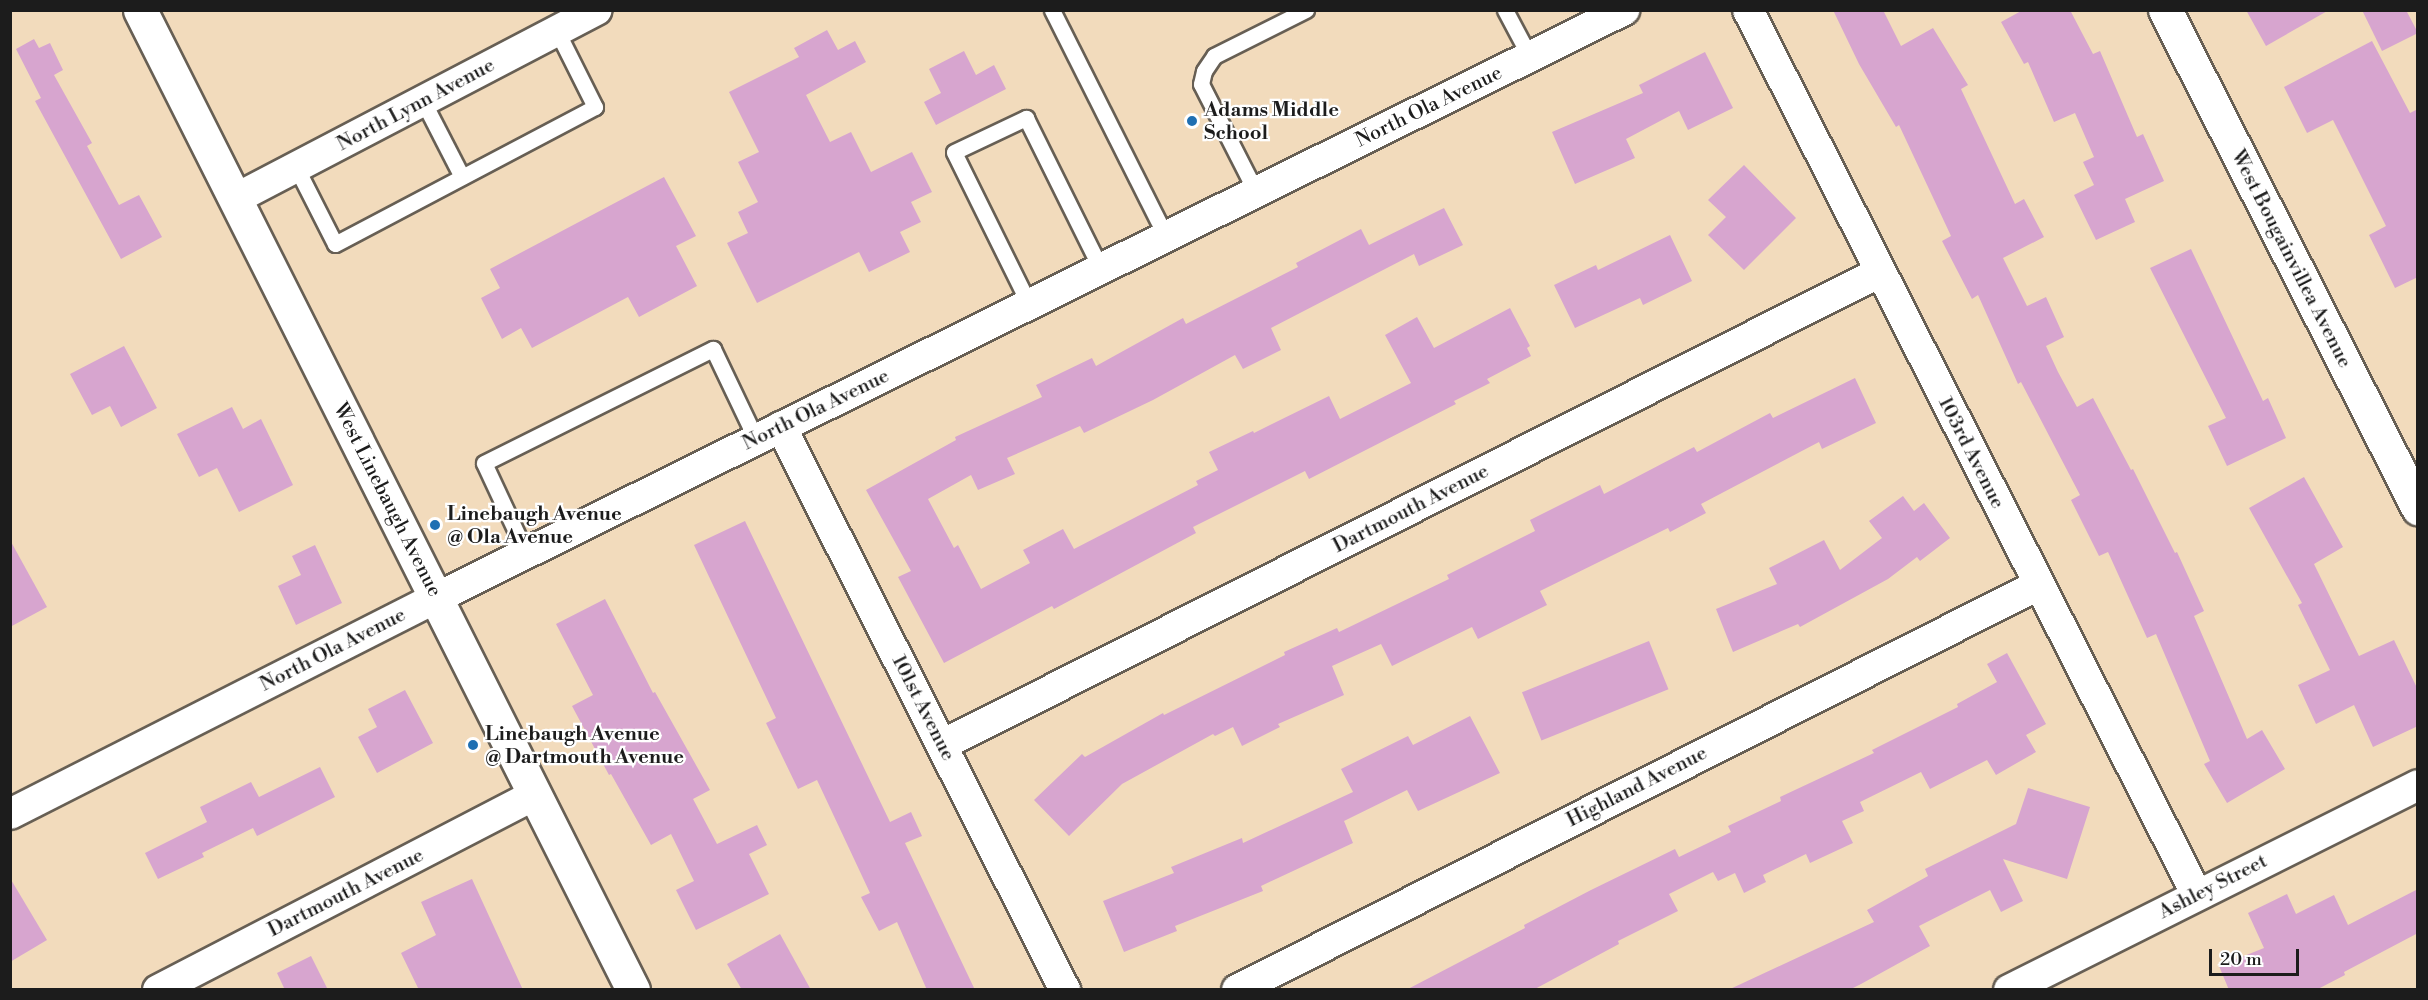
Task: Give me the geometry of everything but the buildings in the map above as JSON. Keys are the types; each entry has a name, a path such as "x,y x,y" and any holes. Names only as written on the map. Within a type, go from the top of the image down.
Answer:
{"street":[{"name":"West Linebaugh Avenue","path":"140,10 633,990"},
{"name":"North Lynn Avenue","path":"235,199 597,10"},
{"name":"North Ola Avenue","path":"10,814 526,553 1624,10"},
{"name":"103rd Avenue","path":"1748,10 2197,895"},
{"name":"West Bougainvillea Avenue","path":"2165,10 2418,508"},
{"name":"Dartmouth Avenue","path":"942,746 1880,272"},
{"name":"101st Avenue","path":"769,433 942,746 1065,990"},
{"name":"Highland Avenue","path":"1237,990 2038,585"},
{"name":"Ashley Street","path":"2009,990 2418,785"},
{"name":"Dartmouth Avenue","path":"158,990 187,983 534,795"}],"lane":[{"path":"1052,10 1166,237"},
{"path":"1256,192 1202,84 1204,71 1214,56 1306,10"},
{"path":"1505,10 1530,57"},
{"path":"296,167 335,244 595,107 558,31"},
{"path":"423,101 462,177"},
{"path":"1029,304 954,152 1026,118 1101,269"},
{"path":"526,553 484,464 713,349 769,433"}],"place":[{"name":"Adams Middle School","path":"1192,121"},
{"name":"Linebaugh Avenue @ Ola Avenue","path":"435,525"},
{"name":"Linebaugh Avenue @ Dartmouth Avenue","path":"473,745"}]}
